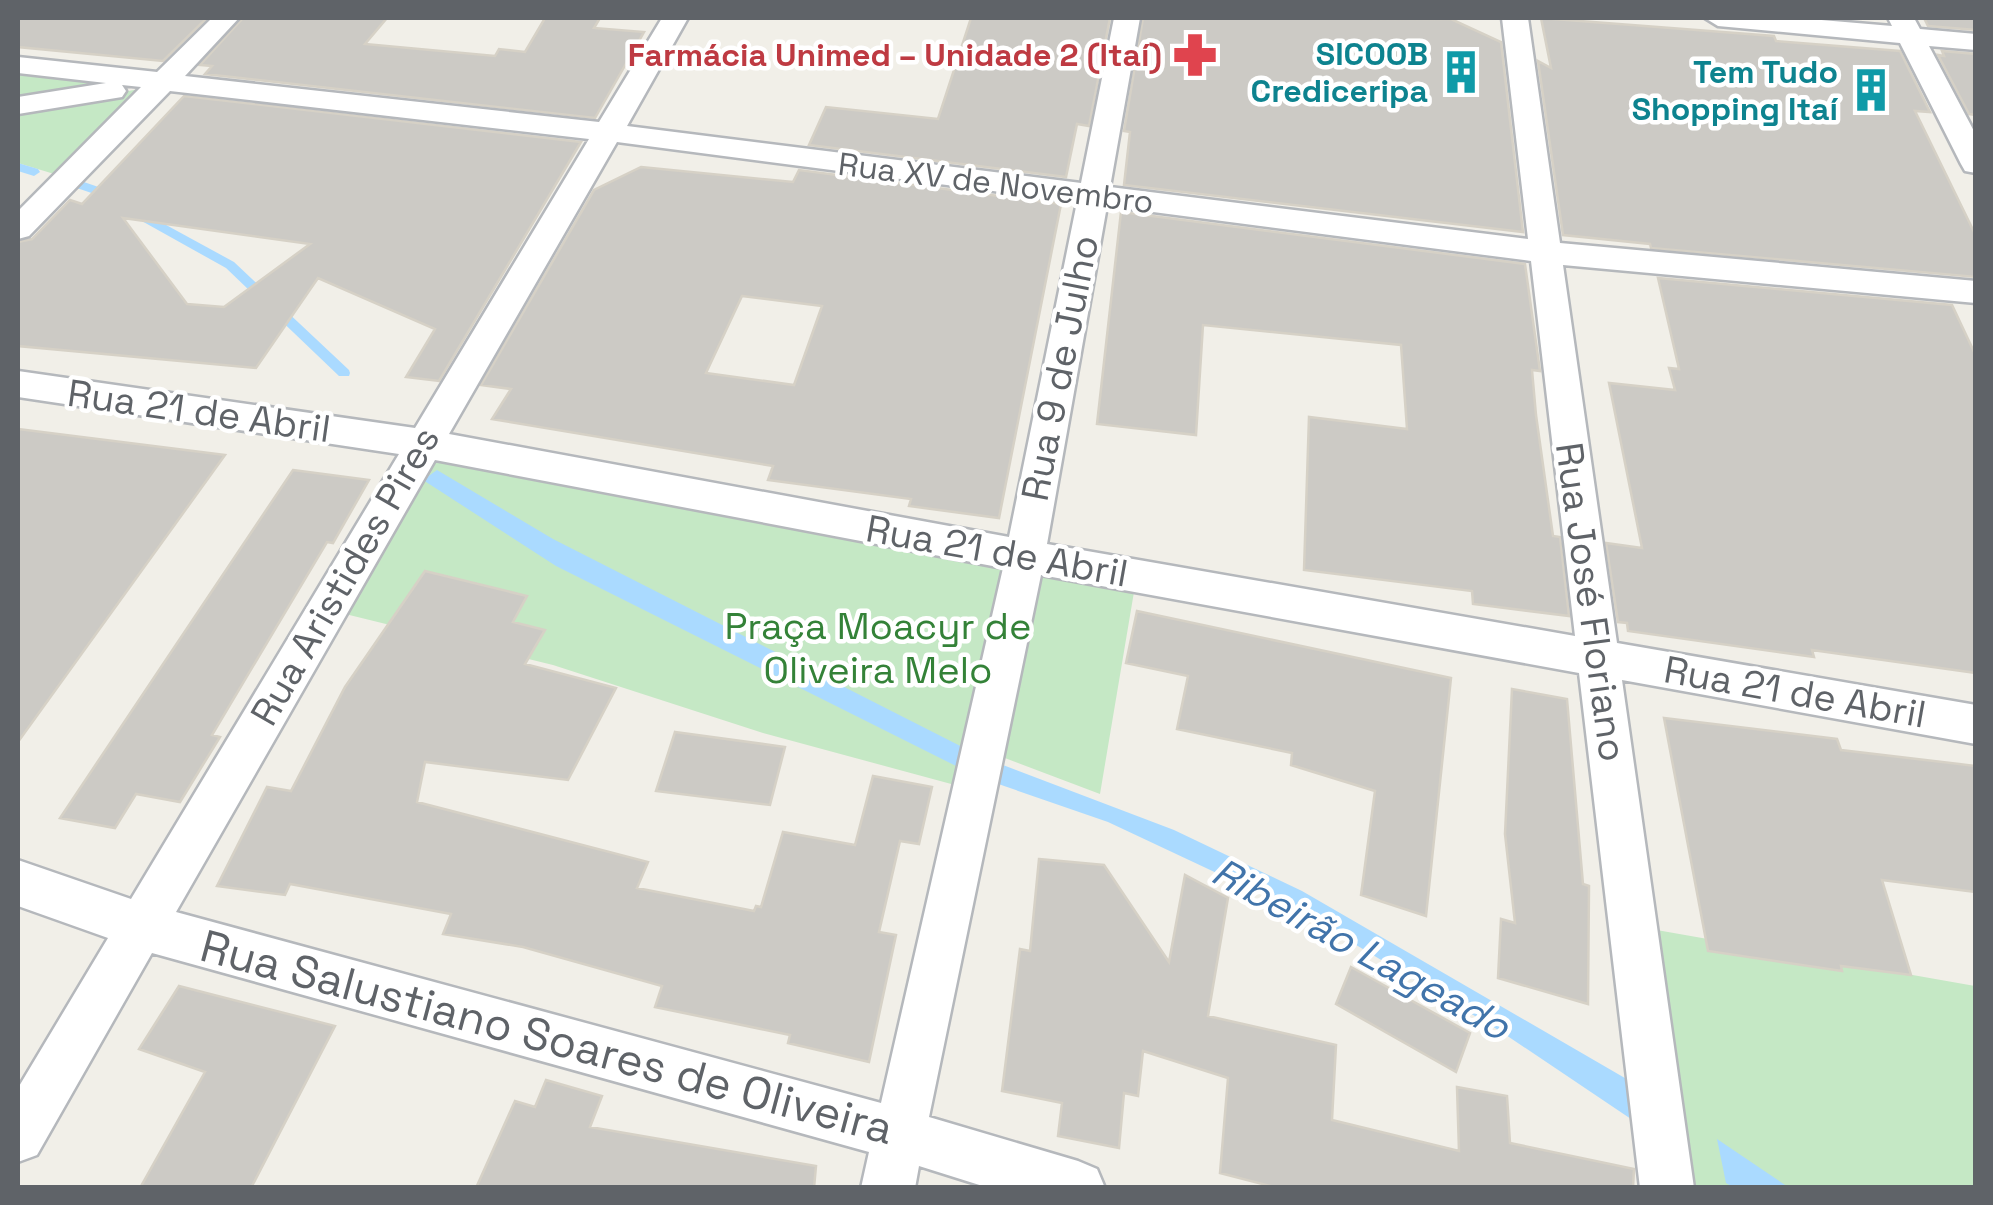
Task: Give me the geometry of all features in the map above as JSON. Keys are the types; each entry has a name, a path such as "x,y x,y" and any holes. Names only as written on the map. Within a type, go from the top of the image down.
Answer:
{"street":[{"path":"18,229 226,18"},
{"name":"Rua Aristides Pires","path":"18,1136 675,18"},
{"name":"Rua 9 de Julho","path":"888,1188 1024,556 1127,18"},
{"name":"Rua José Floriano","path":"1515,18 1667,1188"},
{"path":"1718,18 1906,27 1976,42"},
{"path":"1906,27 1976,164"},
{"name":"Rua XV de Novembro","path":"18,65 607,132 1544,252 1976,292"},
{"path":"18,105 161,84"},
{"name":"Rua 21 de Abril","path":"18,384 411,462 1024,556 1976,725"},
{"name":"Rua Salustiano Soares de Oliveira","path":"18,883 141,926 899,1134 1078,1188"}],"green space":[{"path":"18,67 148,84 18,107"},
{"path":"156,86 64,177 18,163 18,111"},
{"name":"Praça Moacyr de Oliveira Melo","path":"424,448 1015,559 966,788 763,733 553,665 329,610"},
{"path":"1027,560 1136,580 1100,794 989,752"},
{"path":"1634,926 1975,986 1975,1187 1667,1187"}],"water":[{"path":"437,470 553,539 982,757 1174,830 1302,891 1630,1081 1631,1119 1500,1031 1306,915 1108,822 978,777 556,566 423,480"},
{"path":"1717,1139 1788,1187 1733,1187 1726,1183"}],"building":[{"path":"18,18 207,18 163,61 18,47"},
{"path":"243,18 387,18 365,44 495,56 499,49 525,52 545,18 600,18 594,28 644,32 595,118 205,74 212,66 200,65"},
{"path":"971,18 1110,18 1089,126 1077,124 1066,177 809,145 826,107 938,119"},
{"path":"1143,18 1451,19 1501,42 1523,232 1124,185 1130,132 1124,131"},
{"path":"1541,18 1774,36 1776,41 1900,51 1930,112 1915,111 1976,236 1976,277 1651,248 1650,244 1563,235 1538,61 1551,68"},
{"path":"1924,18 1976,18 1976,30 1928,26"},
{"path":"1942,51 1976,54 1976,115 1969,114 1938,55 1944,56"},
{"path":"184,96 581,142 439,381 406,377 435,329 318,278 256,368 18,346 18,242 32,239 70,200 82,204","holes":["123,218 310,244 224,307 187,304"]},
{"path":"641,167 793,182 799,170 1061,204 999,518 909,506 911,499 768,480 773,466 492,419 511,389 481,385 594,190","holes":["742,296 822,306 794,385 706,373"]},
{"path":"1121,212 1525,264 1540,371 1532,370 1536,415 1553,536 1560,537 1569,616 1473,604 1472,591 1304,570 1309,417 1407,429 1401,345 1203,325 1196,435 1097,424"},
{"path":"1658,278 1952,305 1976,356 1976,673 1812,650 1814,657 1628,631 1627,623 1618,622 1606,543 1642,548 1609,383 1675,390 1669,368 1679,369"},
{"path":"18,429 225,455 18,742"},
{"path":"293,470 369,480 333,543 327,542 212,735 220,737 180,802 136,794 115,828 60,818"},
{"path":"425,571 527,596 513,622 545,630 525,664 616,688 568,780 425,762 417,802 648,862 637,888 754,911 756,906 761,907 783,832 855,845 873,776 932,787 919,844 900,841 879,932 896,935 869,1062 788,1043 790,1035 655,1007 662,986 523,947 443,934 451,914 290,884 285,895 217,886 267,787 291,791 345,687"},
{"path":"1137,611 1451,678 1426,916 1361,895 1375,791 1291,765 1292,753 1177,729 1188,676 1126,663"},
{"path":"1512,689 1567,699 1583,884 1589,886 1588,1004 1498,978 1501,919 1515,923 1505,834"},
{"path":"1664,718 1837,739 1841,750 1976,766 1976,892 1882,880 1911,975 1841,966 1842,971 1708,951"},
{"path":"675,732 785,747 770,805 656,791"},
{"path":"1039,859 1104,865 1169,962 1185,875 1228,898 1208,1016 1336,1045 1332,1120 1459,1151 1457,1087 1507,1096 1510,1143 1634,1169 1633,1188 1278,1188 1220,1173 1228,1078 1143,1051 1138,1096 1124,1093 1119,1148 1058,1136 1062,1103 1002,1091 1020,949 1030,951"},
{"path":"1351,967 1470,1033 1456,1072 1336,1004"},
{"path":"179,986 335,1026 251,1188 140,1188 205,1072 139,1049"},
{"path":"546,1080 602,1096 590,1127 816,1166 814,1188 476,1188 515,1101 535,1107"}],"waterway":[{"name":"Ribeirão Lageado","path":"18,167 34,172"},
{"name":"Ribeirão Lageado","path":"78,184 112,196"},
{"name":"Ribeirão Lageado","path":"135,212 230,265 344,373"}],"place":[{"name":"Farmácia Unimed – Unidade 2 (Itaí)","path":"1195,55"},
{"name":"SICOOB Crediceripa","path":"1461,72"},
{"name":"Tem Tudo Shopping Itaí","path":"1871,90"}]}
